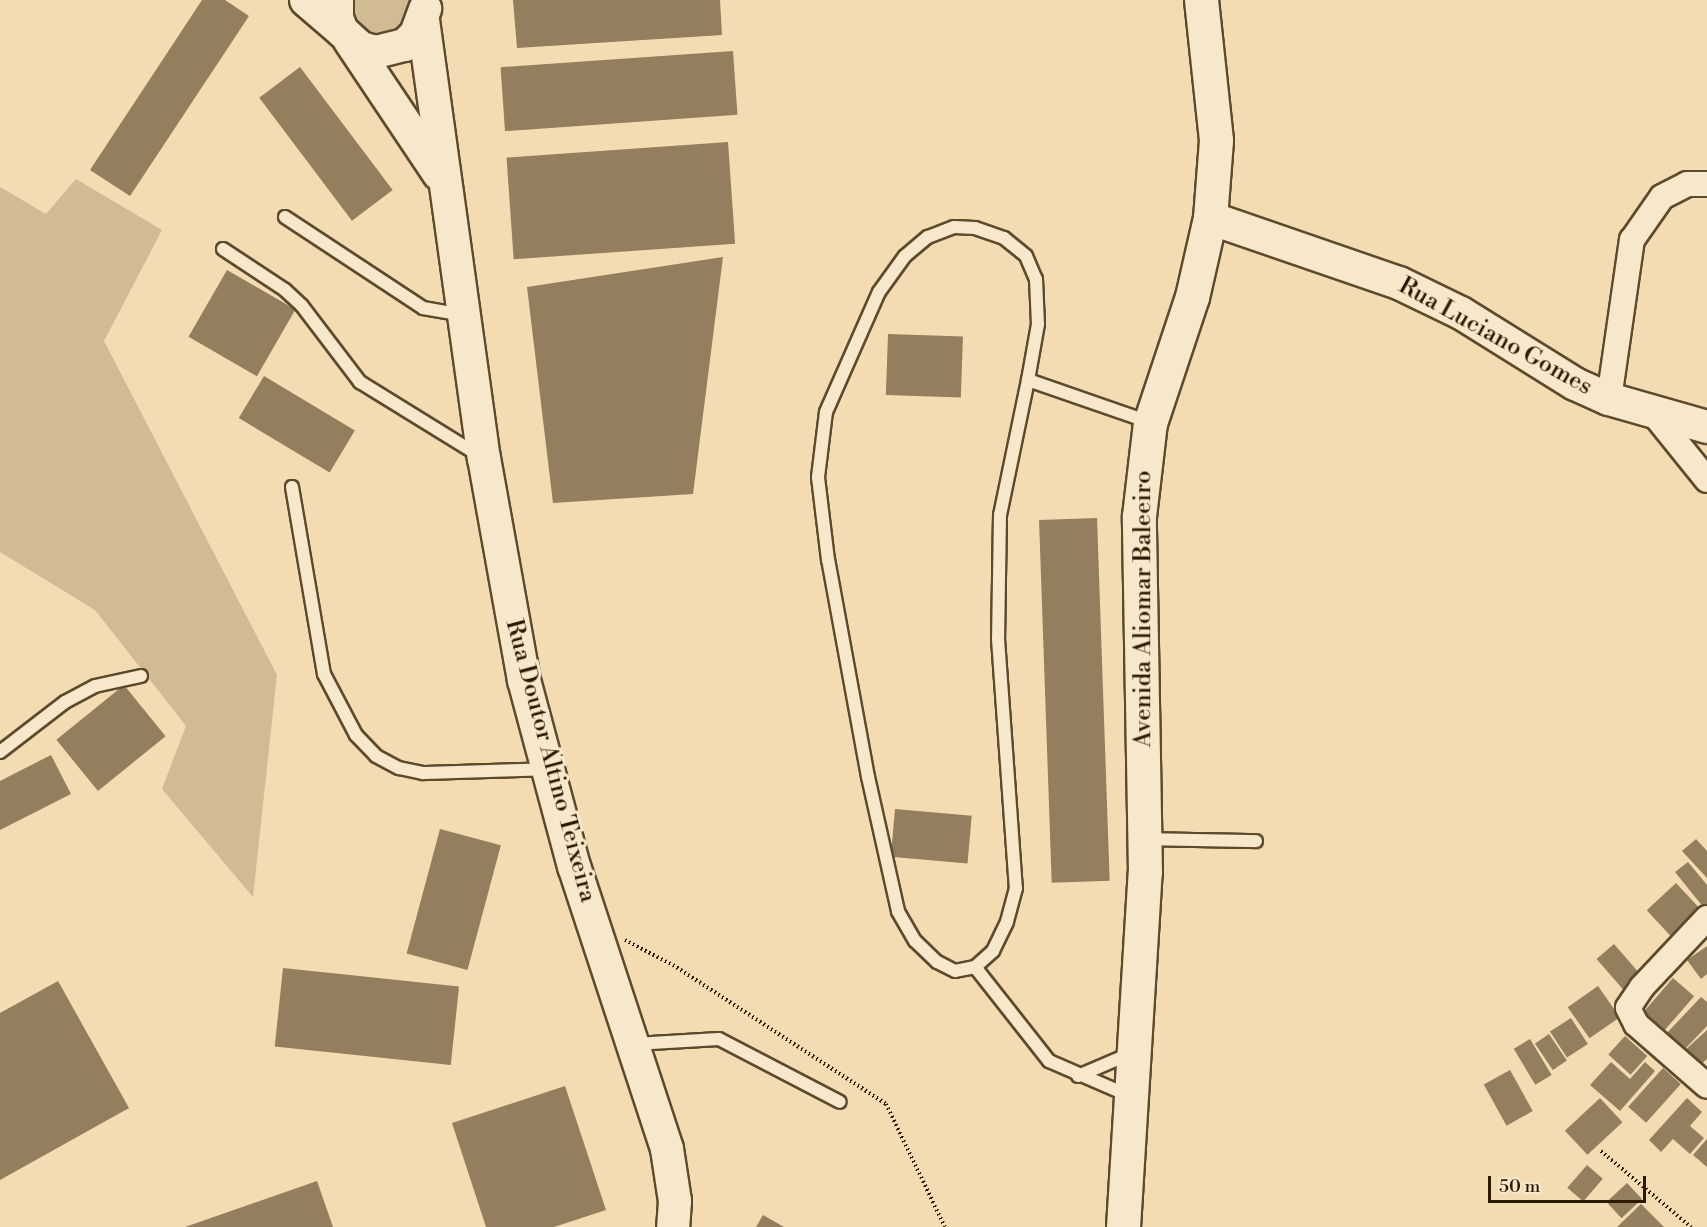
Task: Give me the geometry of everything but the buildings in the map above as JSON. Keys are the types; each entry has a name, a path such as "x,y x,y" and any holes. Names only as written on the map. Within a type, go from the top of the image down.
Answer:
{"main road":[{"name":"Avenida Aliomar Baleeiro","path":"1123,1227 1133,1097 1132,1053 1145,839 1139,516 1150,423 1192,297 1210,218 1216,140 1208,36 1201,0"},
{"path":"1208,36 1220,0"}],"street":[{"path":"306,0 346,36 376,52 391,51 405,45 423,10"},
{"path":"338,0 337,18 346,36"},
{"name":"Rua Doutor Altino Teixeira","path":"423,10 442,180 462,315 484,458 524,681 596,933 667,1149 675,1201 673,1227"},
{"name":"Rua Doutor Altino Teixeira","path":"346,36 442,180"},
{"name":"Rua Luciano Gomes","path":"1609,399 1632,240 1662,197 1686,184 1707,184"},
{"name":"Rua Luciano Gomes","path":"1210,218 1419,291 1538,363 1609,399 1707,427"},
{"path":"1653,413 1707,480"},
{"path":"1707,918 1632,1001 1630,1014 1643,1030 1707,1086"}],"lane":[{"path":"285,217 423,308 462,315"},
{"path":"954,227 975,228 1004,238 1026,256 1036,279 1038,324 1028,380 999,526 998,639 1016,888 1007,922 993,951 975,967 955,971 937,962 915,941 898,911 868,777 834,594 818,477 826,412 879,292 906,256 928,237 954,227"},
{"path":"223,249 285,290 302,306 360,382 484,458"},
{"path":"1028,380 1150,423"},
{"path":"292,487 324,674 356,735 376,756 399,768 423,773 548,769"},
{"path":"0,752 65,702 95,686 141,676"},
{"path":"1145,839 1256,841"},
{"path":"975,967 1049,1061 1078,1076 1133,1097"},
{"path":"633,1044 719,1039 840,1102"},
{"path":"1078,1076 1132,1053"}],"path":[{"path":"596,933 622,938 672,965 886,1104 945,1227"},
{"path":"1601,1151 1691,1227"}],"shaded area":[{"path":"351,0 412,0 412,9 405,27 389,37 369,35 355,23"},
{"path":"76,179 162,230 104,341 277,675 253,897 162,789 186,726 95,610 0,552 0,187 46,214"}]}
